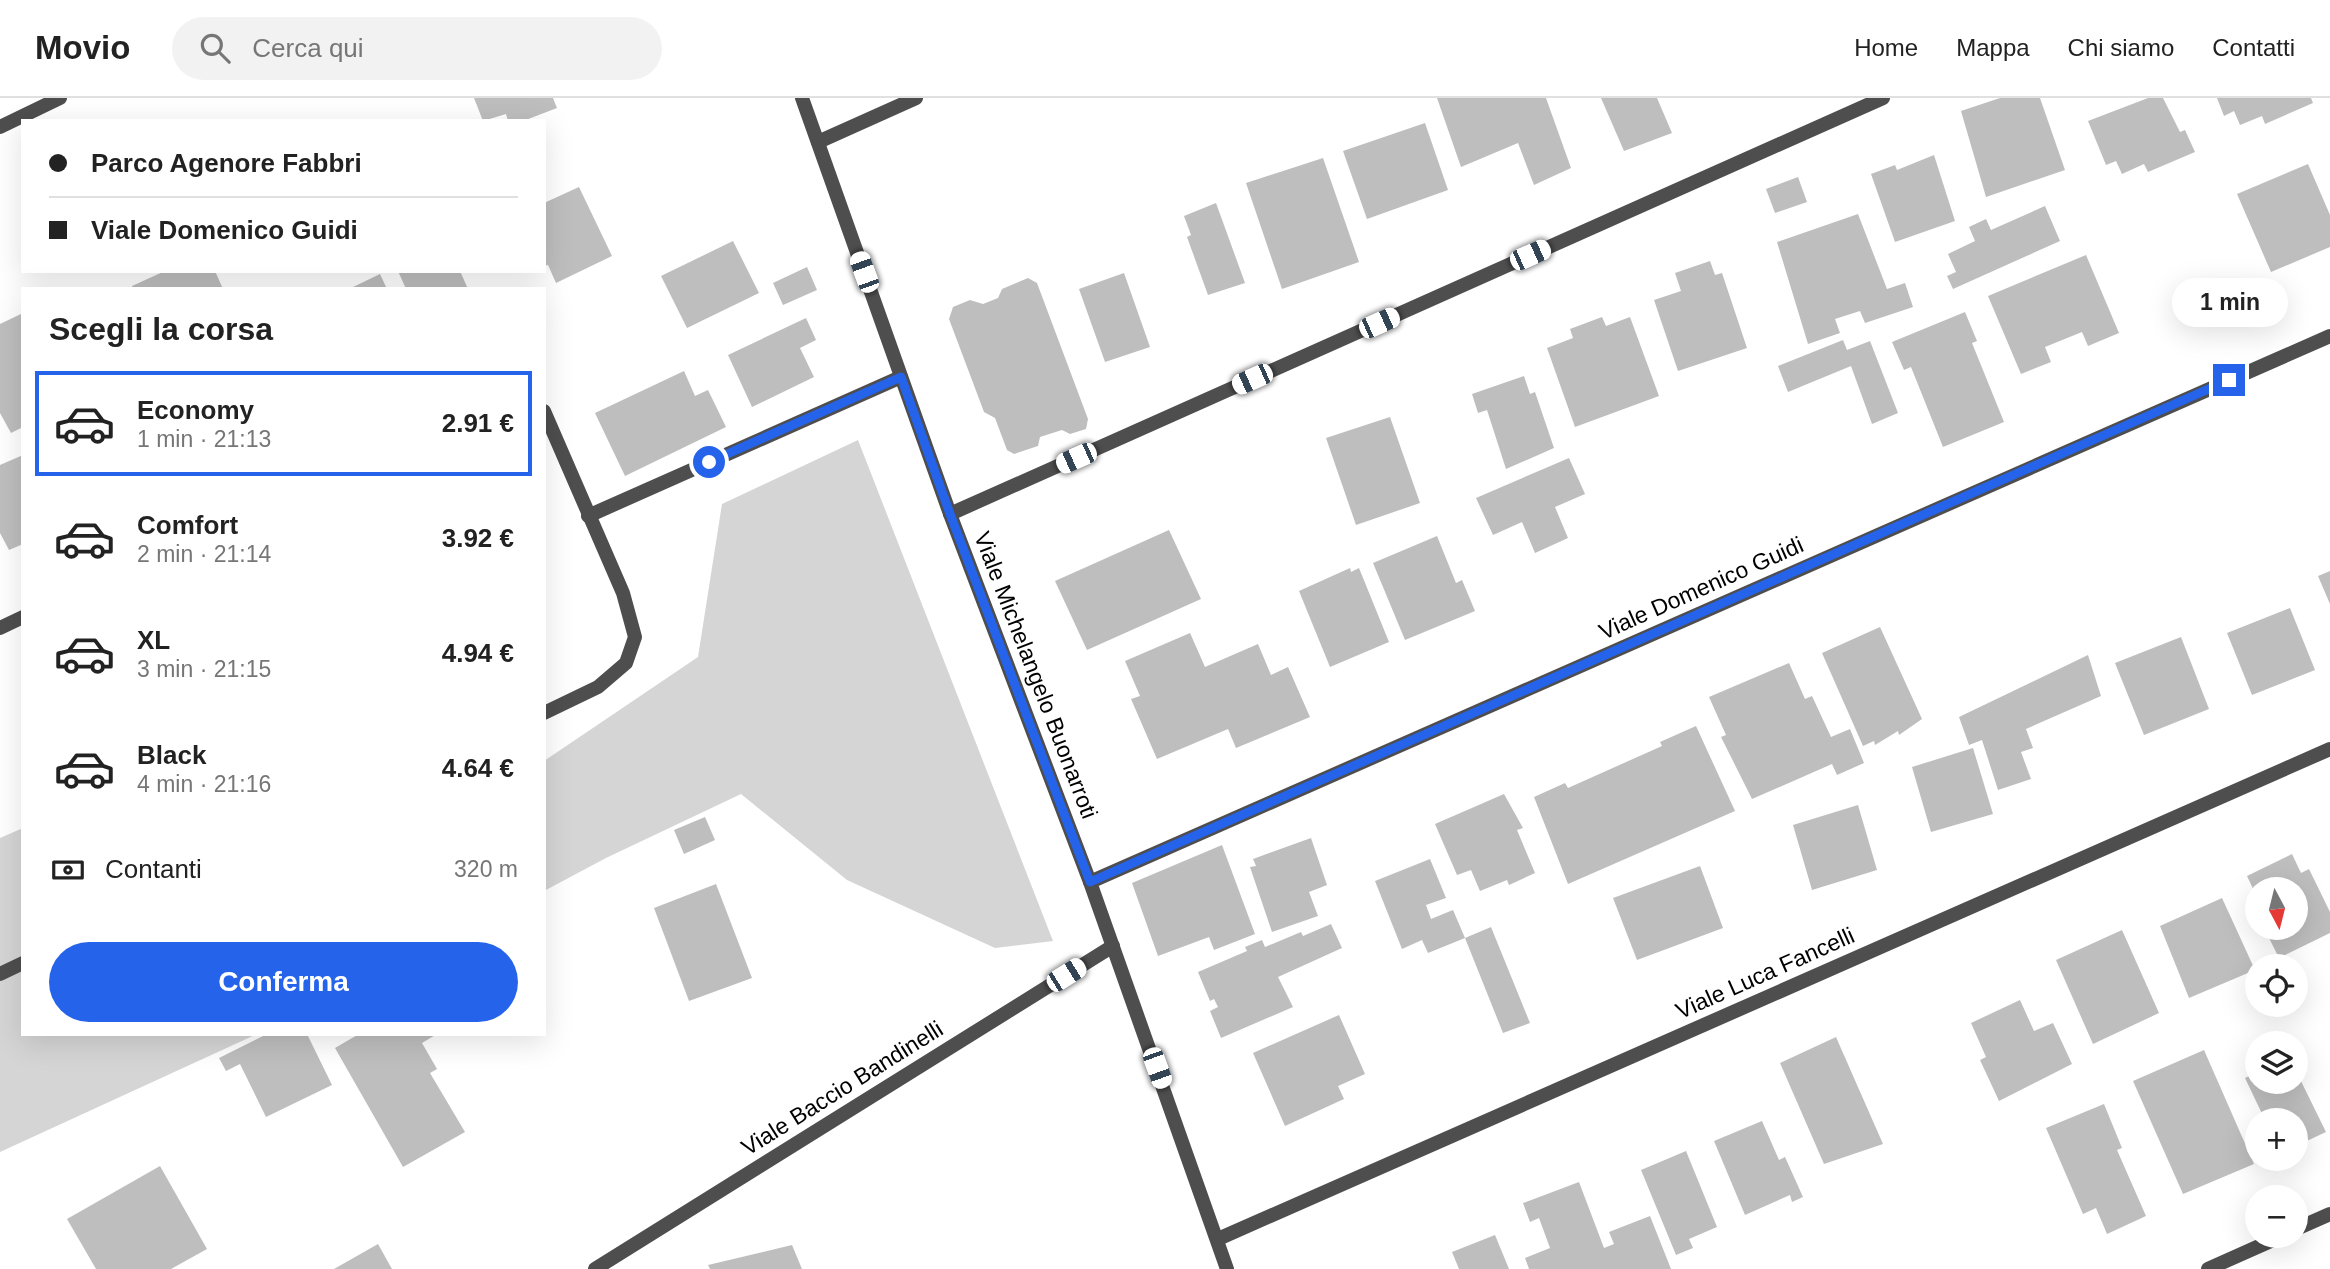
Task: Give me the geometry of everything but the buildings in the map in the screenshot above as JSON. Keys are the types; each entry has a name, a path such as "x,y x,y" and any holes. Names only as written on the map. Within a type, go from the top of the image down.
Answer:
{"street":[{"path":"0,127 60,98"},
{"name":"Viale Michelangelo Buonarroti","path":"802,98 950,514 1090,882 1227,1269"},
{"path":"818,142 916,98"},
{"path":"950,514 1883,98"},
{"name":"Viale Domenico Guidi","path":"1090,882 2330,336"},
{"path":"588,516 901,377"},
{"path":"546,416 623,593 635,637 626,663 598,687 546,712"},
{"path":"0,628 21,618"},
{"name":"Viale Luca Fancelli","path":"1218,1239 2330,749"},
{"name":"Viale Baccio Bandinelli","path":"595,1269 1113,946"},
{"path":"0,974 21,964"},
{"path":"2308,1224 2330,1214"},
{"path":"2208,1269 2255,1248"}],"shaded area":[{"path":"858,440 1053,941 995,948 847,880 741,794 606,858 546,890 546,760 698,657 722,504"},
{"path":"21,829 21,1036 253,1036 0,1152 0,838"}],"route":[{"path":"709,462 901,377 950,514 1090,882 2229,380"}]}
